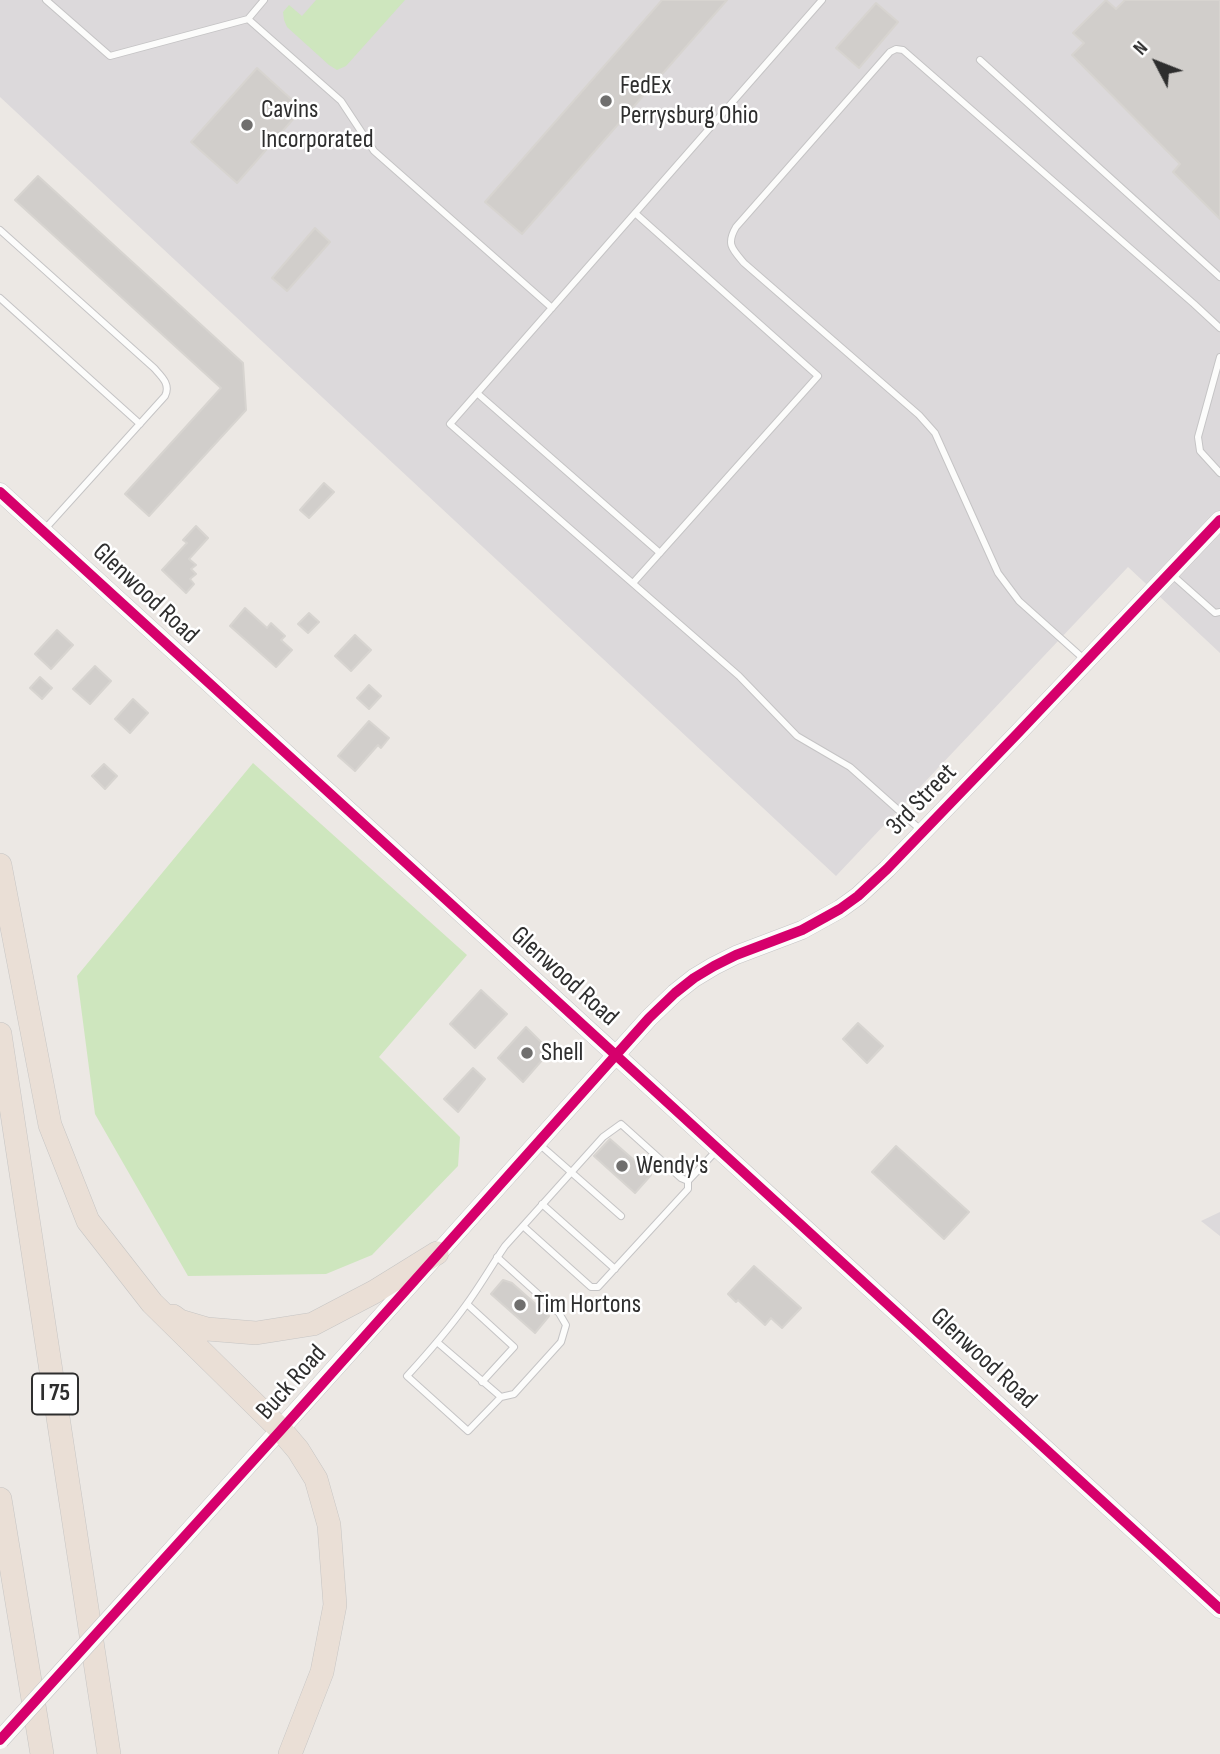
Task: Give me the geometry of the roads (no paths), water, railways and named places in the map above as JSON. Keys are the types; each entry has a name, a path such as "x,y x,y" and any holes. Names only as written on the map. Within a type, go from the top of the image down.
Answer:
{"highway":[{"path":"0,865 50,1125 88,1221 152,1303 281,1430 298,1450 316,1479 329,1525 335,1605 322,1672 290,1754"},
{"name":"I 75","path":"0,1034 109,1754"},
{"path":"152,1303 180,1321 207,1329 256,1333 313,1324 374,1293 437,1253"},
{"path":"0,1499 42,1754"}],"street":[{"name":"Glenwood Road","path":"0,492 951,1359 1220,1609"},
{"name":"3rd Street","path":"615,1054 649,1018 694,978 736,955 802,930 858,896 923,832 1220,520"},
{"name":"Buck Road","path":"0,1740 281,1430 615,1054"}],"lane":[{"path":"46,0 110,57 248,19 264,0"},
{"path":"822,0 450,424 739,676 797,736 850,767 923,832"},
{"path":"248,19 341,101 374,151 552,308"},
{"path":"1086,661 1019,601 998,573 935,433 744,263 735,252 731,236 736,227 890,52 903,50 1220,328"},
{"path":"980,60 1220,277"},
{"path":"633,583 818,376 635,213"},
{"path":"0,230 163,378 167,386 165,396 43,532"},
{"path":"0,298 140,424"},
{"path":"1220,357 1198,437 1200,451 1220,472"},
{"path":"477,393 660,553"},
{"path":"1170,573 1215,613 1220,612"},
{"path":"497,1257 559,1313 566,1325 561,1342 514,1394 500,1397 468,1431 407,1376 467,1304 497,1257 542,1204 603,1137 621,1124 681,1178 688,1181"},
{"path":"536,1142 621,1216"},
{"path":"523,1226 591,1287 598,1287 688,1189 688,1181 718,1149"},
{"path":"542,1204 615,1269"},
{"path":"467,1304 514,1347 482,1382"},
{"path":"437,1342 500,1397"}],"place":[{"name":"FedEx Perrysburg Ohio","path":"606,101"},
{"name":"Cavins Incorporated","path":"247,125"},
{"name":"Shell","path":"527,1053"},
{"name":"Wendy's","path":"622,1166"},
{"name":"Tim Hortons","path":"520,1305"}]}
